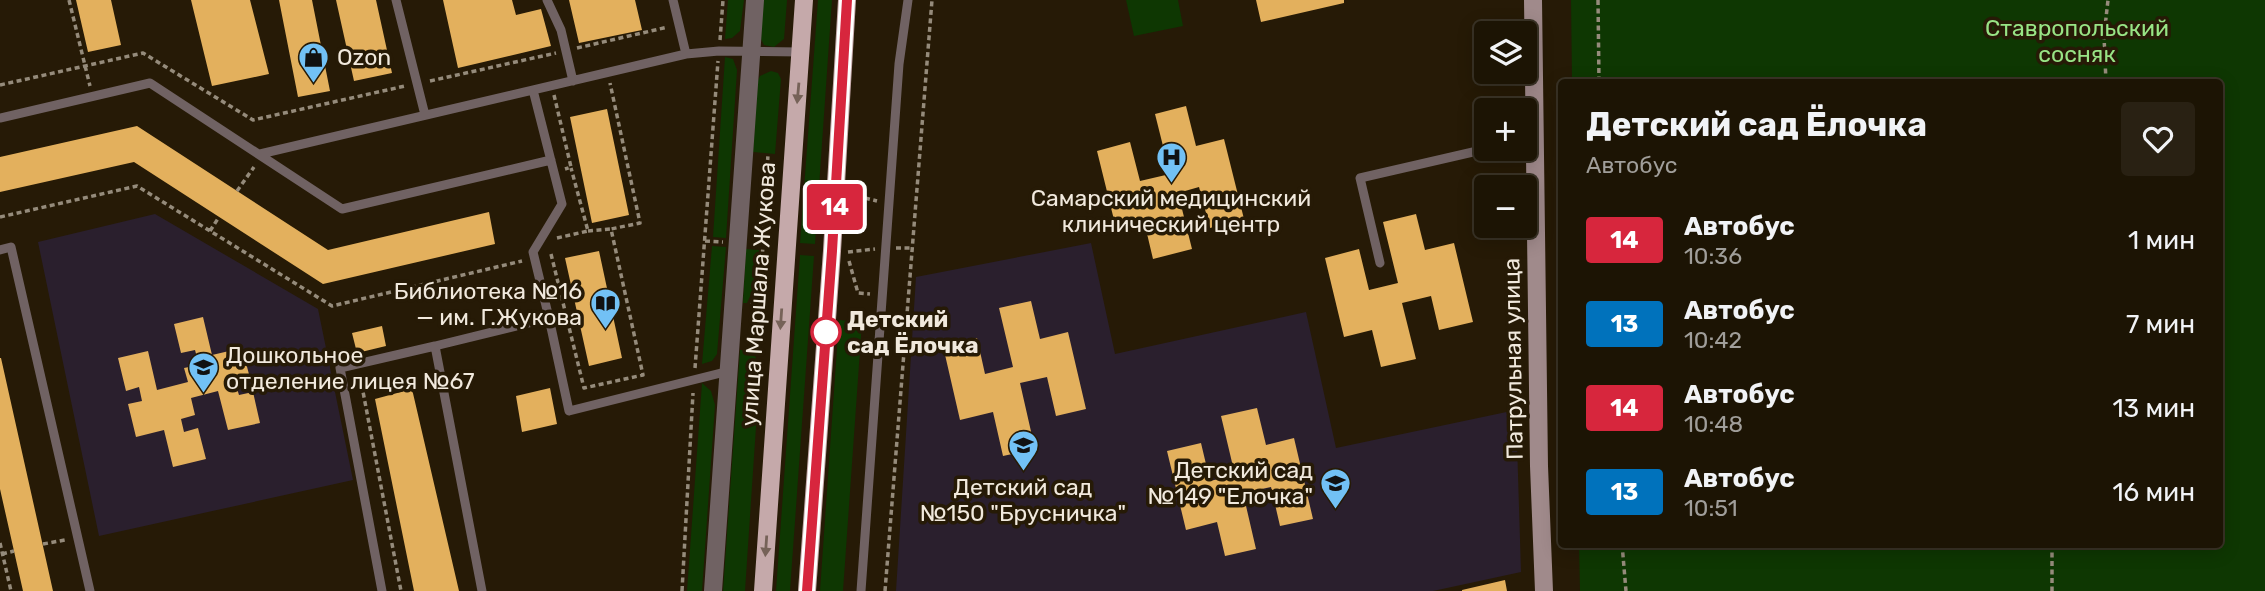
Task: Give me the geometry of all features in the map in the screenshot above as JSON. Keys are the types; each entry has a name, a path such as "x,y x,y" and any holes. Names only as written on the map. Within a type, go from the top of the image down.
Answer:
{"main road":[{"name":"улица Маршала Жукова","path":"763,591 804,0"},
{"path":"807,591 847,0"}],"street":[{"path":"713,591 755,0"},
{"name":"Патрульная улица","path":"1530,98 1533,0"},
{"name":"Патрульная улица","path":"1530,161 1544,591"}],"lane":[{"path":"396,0 425,115"},
{"path":"547,0 561,30 573,80"},
{"path":"673,0 687,54"},
{"path":"861,591 899,64 908,0"},
{"path":"260,154 687,54 801,52"},
{"path":"0,118 150,83 342,209 551,160"},
{"path":"533,90 562,204 533,252 569,411 729,371"},
{"path":"1380,263 1360,178 1474,152"},
{"path":"0,250 10,247 90,591"},
{"path":"382,591 340,368 549,318"},
{"path":"435,346 482,591"}],"path":[{"path":"69,0 93,96"},
{"path":"682,591 694,379 723,0"},
{"path":"885,591 932,0"},
{"path":"1598,0 1599,79"},
{"path":"2106,79 2104,36 2108,0"},
{"path":"0,85 143,53 253,120 679,25"},
{"path":"709,61 719,55"},
{"path":"548,240 640,223 609,82"},
{"path":"565,92 554,95 588,231"},
{"path":"751,314 752,302 761,281 768,153"},
{"path":"237,191 254,167"},
{"path":"554,172 571,167"},
{"path":"0,217 137,186 332,306 551,254"},
{"path":"210,231 219,217"},
{"path":"549,247 584,388 643,375 611,229"},
{"path":"359,373 401,591"},
{"path":"43,544 71,538"},
{"path":"0,543 11,591"},
{"path":"1622,548 1626,591"},
{"path":"2052,548 2052,591"},
{"path":"2,554 13,551"}],"shaded area":[{"name":"Дошкольное отделение лицея №67","path":"155,214 318,309 353,480 99,536 38,242"},
{"path":"1091,243 1115,354 1306,312 1336,448 1516,410 1521,572 1433,591 896,591 916,277"}],"green space":[{"path":"728,0 744,0 740,31 732,38 725,39"},
{"path":"763,0 787,0 784,39 774,47 764,45 761,39"},
{"path":"818,0 832,0 815,244 800,243"},
{"path":"1126,0 1178,0 1183,26 1134,36"},
{"name":"Ставропольский сосняк","path":"1571,0 2265,0 2265,591 1580,591 1579,548 2223,548 2223,79 1572,79"},
{"path":"725,57 733,59 737,70 726,238 713,237"},
{"path":"771,71 778,73 781,79 775,154 753,152 758,80 760,76"},
{"path":"712,246 726,247 717,354 712,361 702,364"},
{"path":"746,249 759,250 756,283 747,303 743,303"},
{"path":"800,255 814,256 790,591 776,591"},
{"path":"839,320 862,322 843,591 820,591"},
{"path":"740,350 753,351 760,367 745,591 723,591"},
{"path":"702,383 711,391 715,405 702,591 687,591"}],"building":[{"path":"76,0 111,0 121,45 88,52"},
{"path":"191,0 250,0 269,74 212,86"},
{"path":"279,0 312,0 330,91 298,97"},
{"path":"336,0 376,0 392,73 354,81"},
{"path":"443,0 512,0 516,15 541,9 551,46 458,68"},
{"path":"569,0 635,0 642,30 579,43"},
{"path":"1256,0 1344,0 1344,3 1261,22"},
{"name":"Самарский медицинский клинический центр","path":"1186,106 1196,146 1224,139 1244,219 1210,228 1199,187 1178,193 1192,249 1153,259 1144,221 1116,228 1097,151 1130,142 1140,181 1170,174 1155,114"},
{"path":"607,109 629,215 592,223 570,117"},
{"path":"137,126 328,250 489,212 495,244 323,284 134,162 0,192 0,157"},
{"path":"1416,214 1425,250 1454,243 1473,322 1439,330 1431,296 1402,303 1416,359 1381,367 1372,330 1344,337 1325,258 1359,249 1369,290 1398,283 1383,222"},
{"path":"599,251 622,358 589,366 565,258"},
{"path":"1031,301 1040,339 1068,332 1086,409 1056,416 1047,377 1020,383 1035,449 1003,456 993,412 960,420 943,346 977,338 985,374 1013,367 999,308"},
{"path":"203,317 212,355 242,348 250,378 235,382 239,395 253,392 260,423 228,430 218,391 191,398 195,415 181,419 184,432 198,428 206,459 173,467 164,430 136,437 128,404 142,401 139,387 126,391 118,358 148,351 157,390 188,382 184,368 199,365 195,350 181,353 174,324"},
{"path":"382,326 386,346 357,353 352,333"},
{"path":"0,358 53,591 23,591 0,489"},
{"path":"550,388 557,424 522,432 516,396"},
{"path":"412,389 459,591 414,591 375,399"},
{"path":"1257,408 1266,445 1294,438 1313,519 1280,526 1271,487 1243,493 1256,549 1225,556 1217,522 1186,530 1167,451 1201,443 1210,481 1235,475 1221,416"},
{"path":"1505,580 1507,591 1462,591 1462,590"}],"bus line":[{"name":"14","path":"807,591 847,0"}],"place":[{"name":"Ozon","path":"314,84"},
{"name":"Самарский медицинский клинический центр","path":"1171,184"},
{"name":"Библиотека №16 — им. Г.Жукова","path":"605,331"},
{"name":"Детский сад Ёлочка","path":"826,332"},
{"name":"Дошкольное отделение лицея №67","path":"203,395"},
{"name":"Детский сад №150 \"Брусничка\"","path":"1023,473"},
{"name":"Детский сад №149 \"Елочка\"","path":"1336,510"}]}
